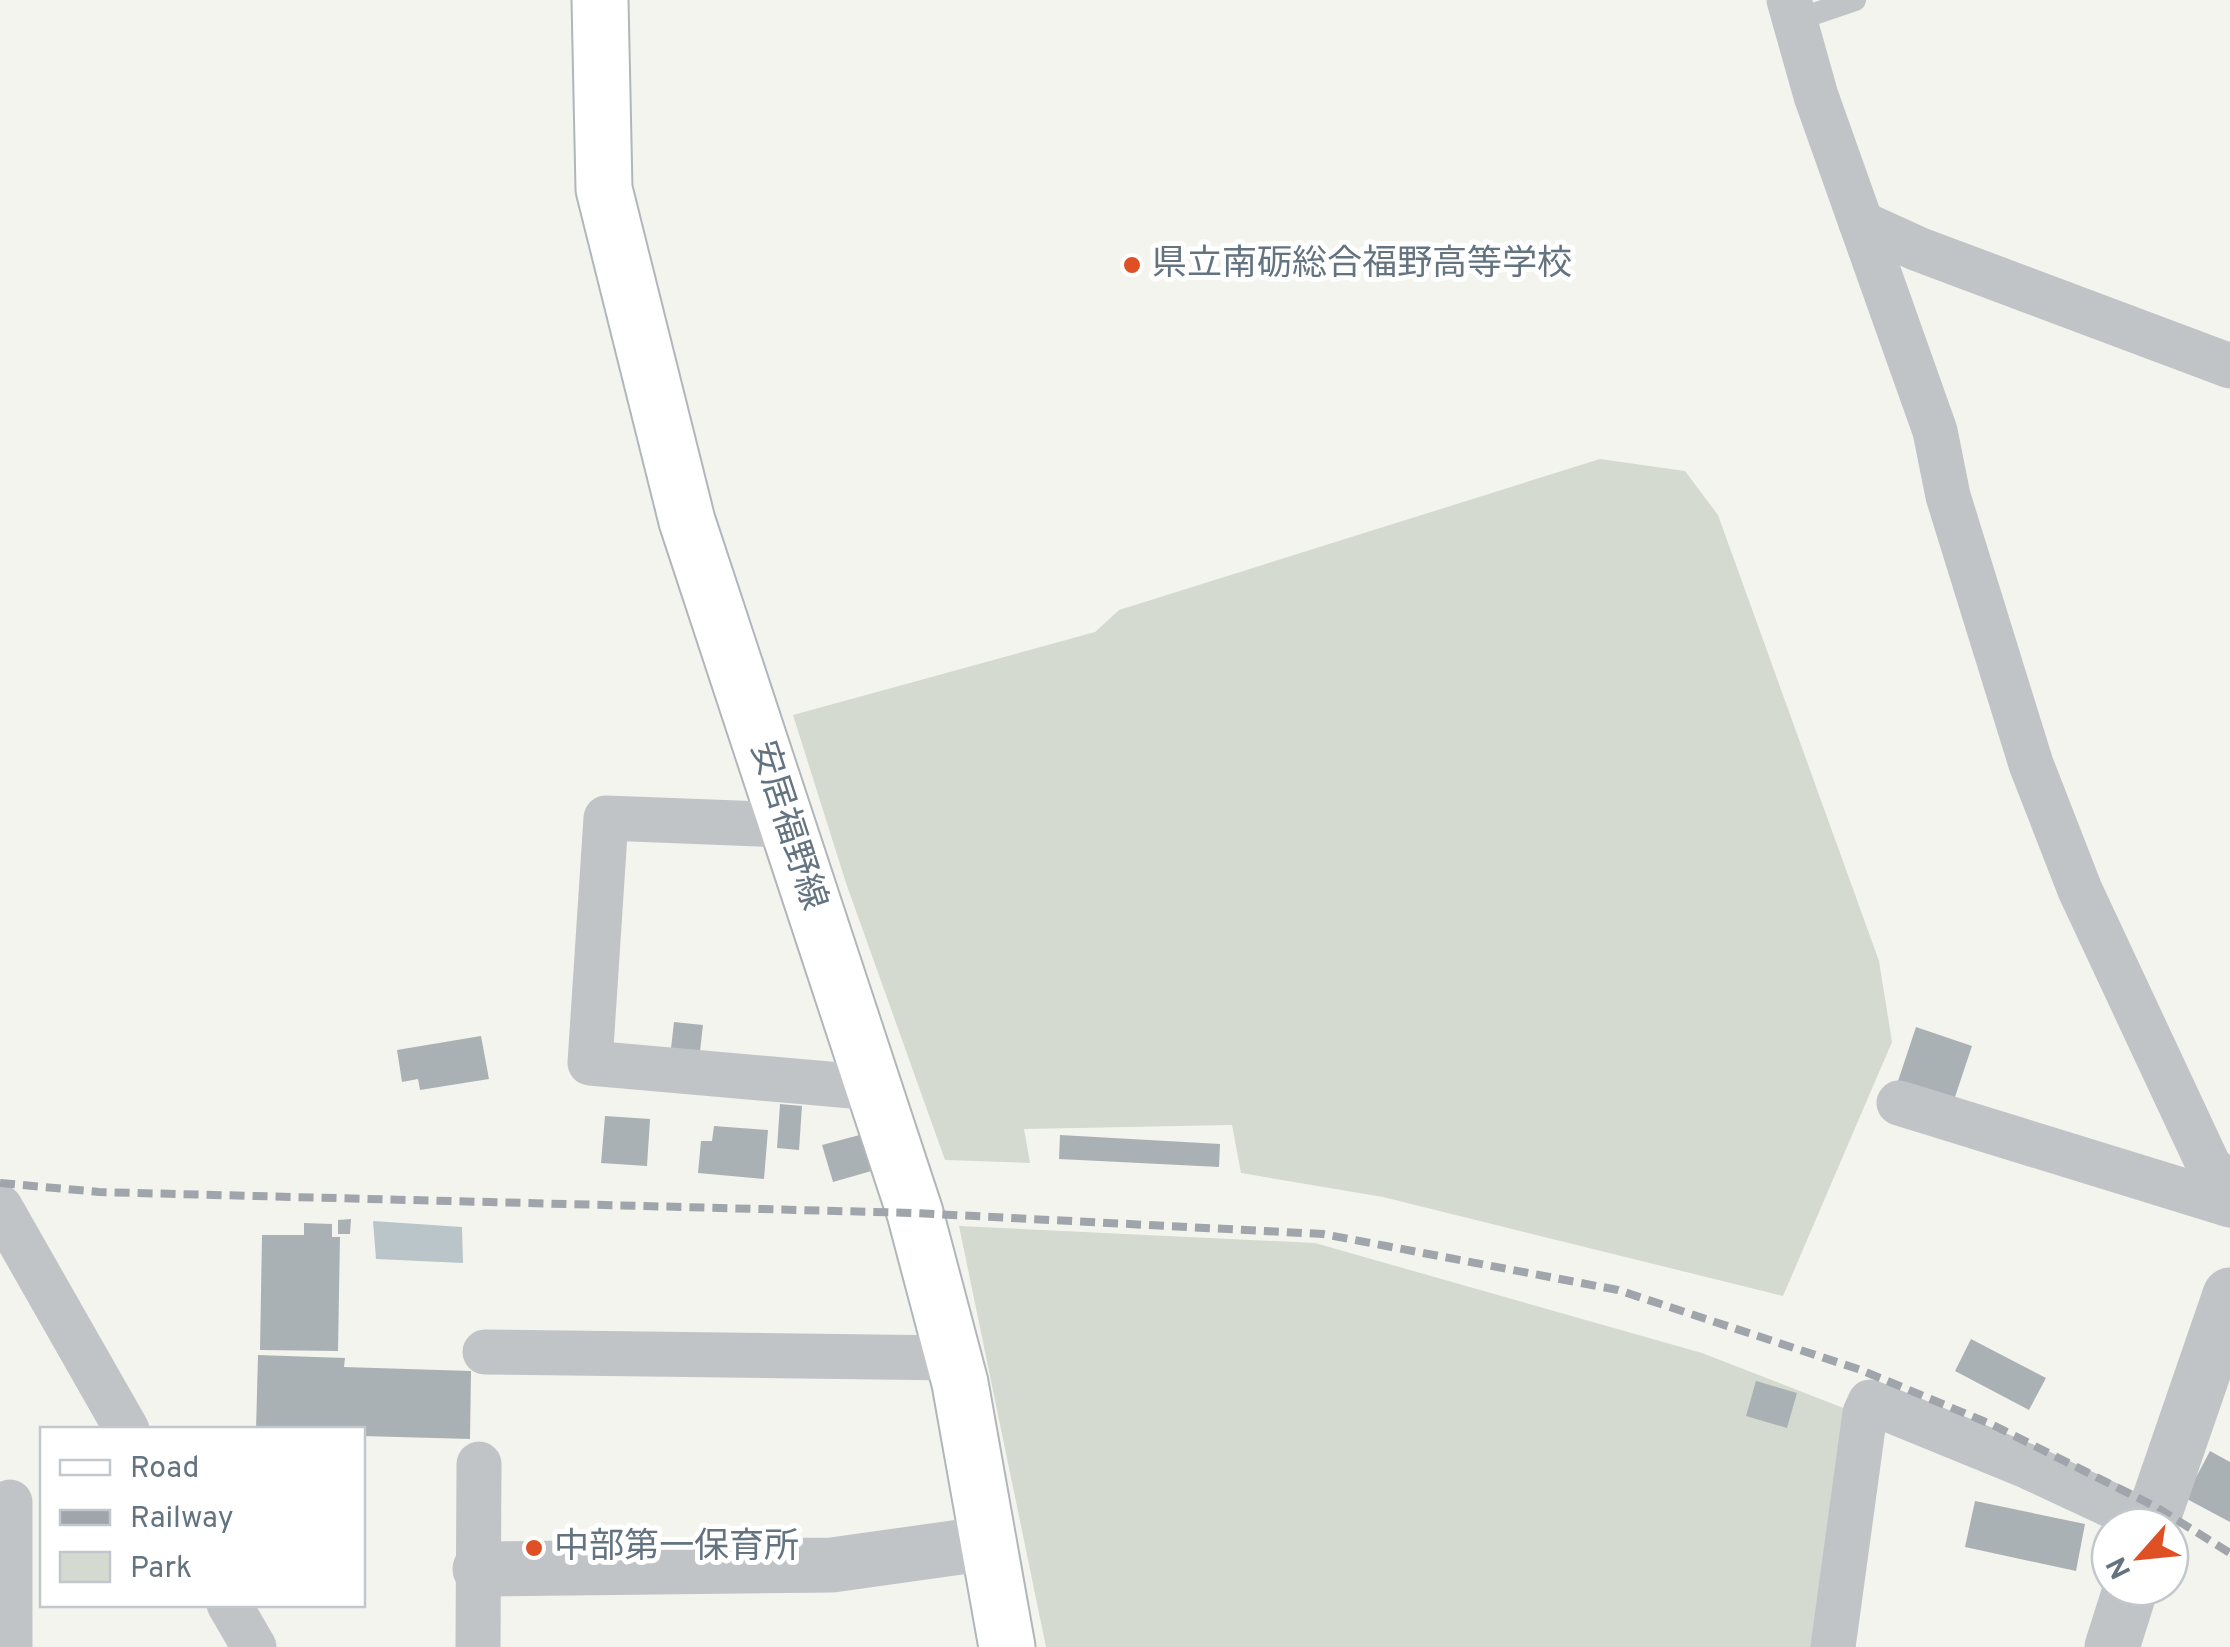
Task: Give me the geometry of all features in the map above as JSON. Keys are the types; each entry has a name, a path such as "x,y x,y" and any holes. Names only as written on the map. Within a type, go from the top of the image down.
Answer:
{"main road":[{"name":"安居福野線","path":"600,0 604,189 687,522 914,1213 960,1383 1007,1647"}],"street":[{"path":"1793,10 1816,96 1936,431 1948,496 2031,764 2080,890 2209,1166 2230,1186"},
{"path":"1861,223 1918,249 2230,366"},
{"path":"787,825 606,818 590,1063 874,1088"},
{"path":"1898,1103 2230,1205"},
{"path":"0,1207 126,1427"},
{"path":"2156,1507 2230,1294"},
{"path":"484,1352 953,1358"},
{"path":"1833,1647 1865,1413 1870,1402 2111,1507"},
{"path":"478,1647 479,1464"},
{"path":"10,1647 18,1503"},
{"path":"480,1569 832,1565 988,1544"},
{"path":"231,1607 254,1647"},
{"path":"2112,1647 2125,1607"}],"lane":[{"path":"1793,10 1855,0"}],"green space":[{"path":"1600,459 1685,471 1718,515 1879,961 1892,1042 1783,1296 1383,1197 1241,1173 1232,1125 1024,1129 1030,1163 945,1160 846,883 793,715 1095,632 1119,610"},
{"path":"959,1226 1315,1243 1702,1353 1846,1409 1823,1647 1046,1647"}],"shaded area":[{"path":"373,1221 462,1227 463,1263 376,1259"}],"building":[{"path":"674,1022 703,1025 699,1060 670,1057"},
{"path":"1916,1027 1972,1046 1953,1103 1897,1084"},
{"path":"481,1036 489,1079 420,1090 418,1079 402,1082 397,1050"},
{"path":"780,1104 802,1106 799,1150 777,1148"},
{"path":"605,1116 650,1119 647,1166 601,1163"},
{"path":"714,1126 768,1130 764,1179 698,1173 701,1141 712,1141"},
{"path":"871,1132 882,1168 833,1182 822,1145"},
{"path":"1060,1135 1220,1144 1219,1167 1059,1159"},
{"path":"351,1219 350,1234 338,1234 338,1220"},
{"path":"304,1223 332,1224 332,1237 340,1237 338,1351 260,1350 262,1235 304,1235"},
{"path":"1971,1339 2046,1378 2029,1410 1955,1371"},
{"path":"258,1355 345,1358 344,1367 471,1371 470,1439 365,1436 365,1427 256,1427"},
{"path":"1756,1381 1797,1393 1787,1428 1746,1416"},
{"path":"2210,1451 2230,1462 2230,1522 2185,1498"},
{"path":"1975,1501 2085,1524 2076,1571 1965,1547"}],"railway":[{"path":"0,1183 99,1192 915,1213 1323,1234 1618,1290 1861,1370 1993,1425 2156,1507 2230,1553"}],"place":[{"name":"県立南砺総合福野高等学校","path":"1132,265"},
{"name":"中部第一保育所","path":"534,1548"}]}
